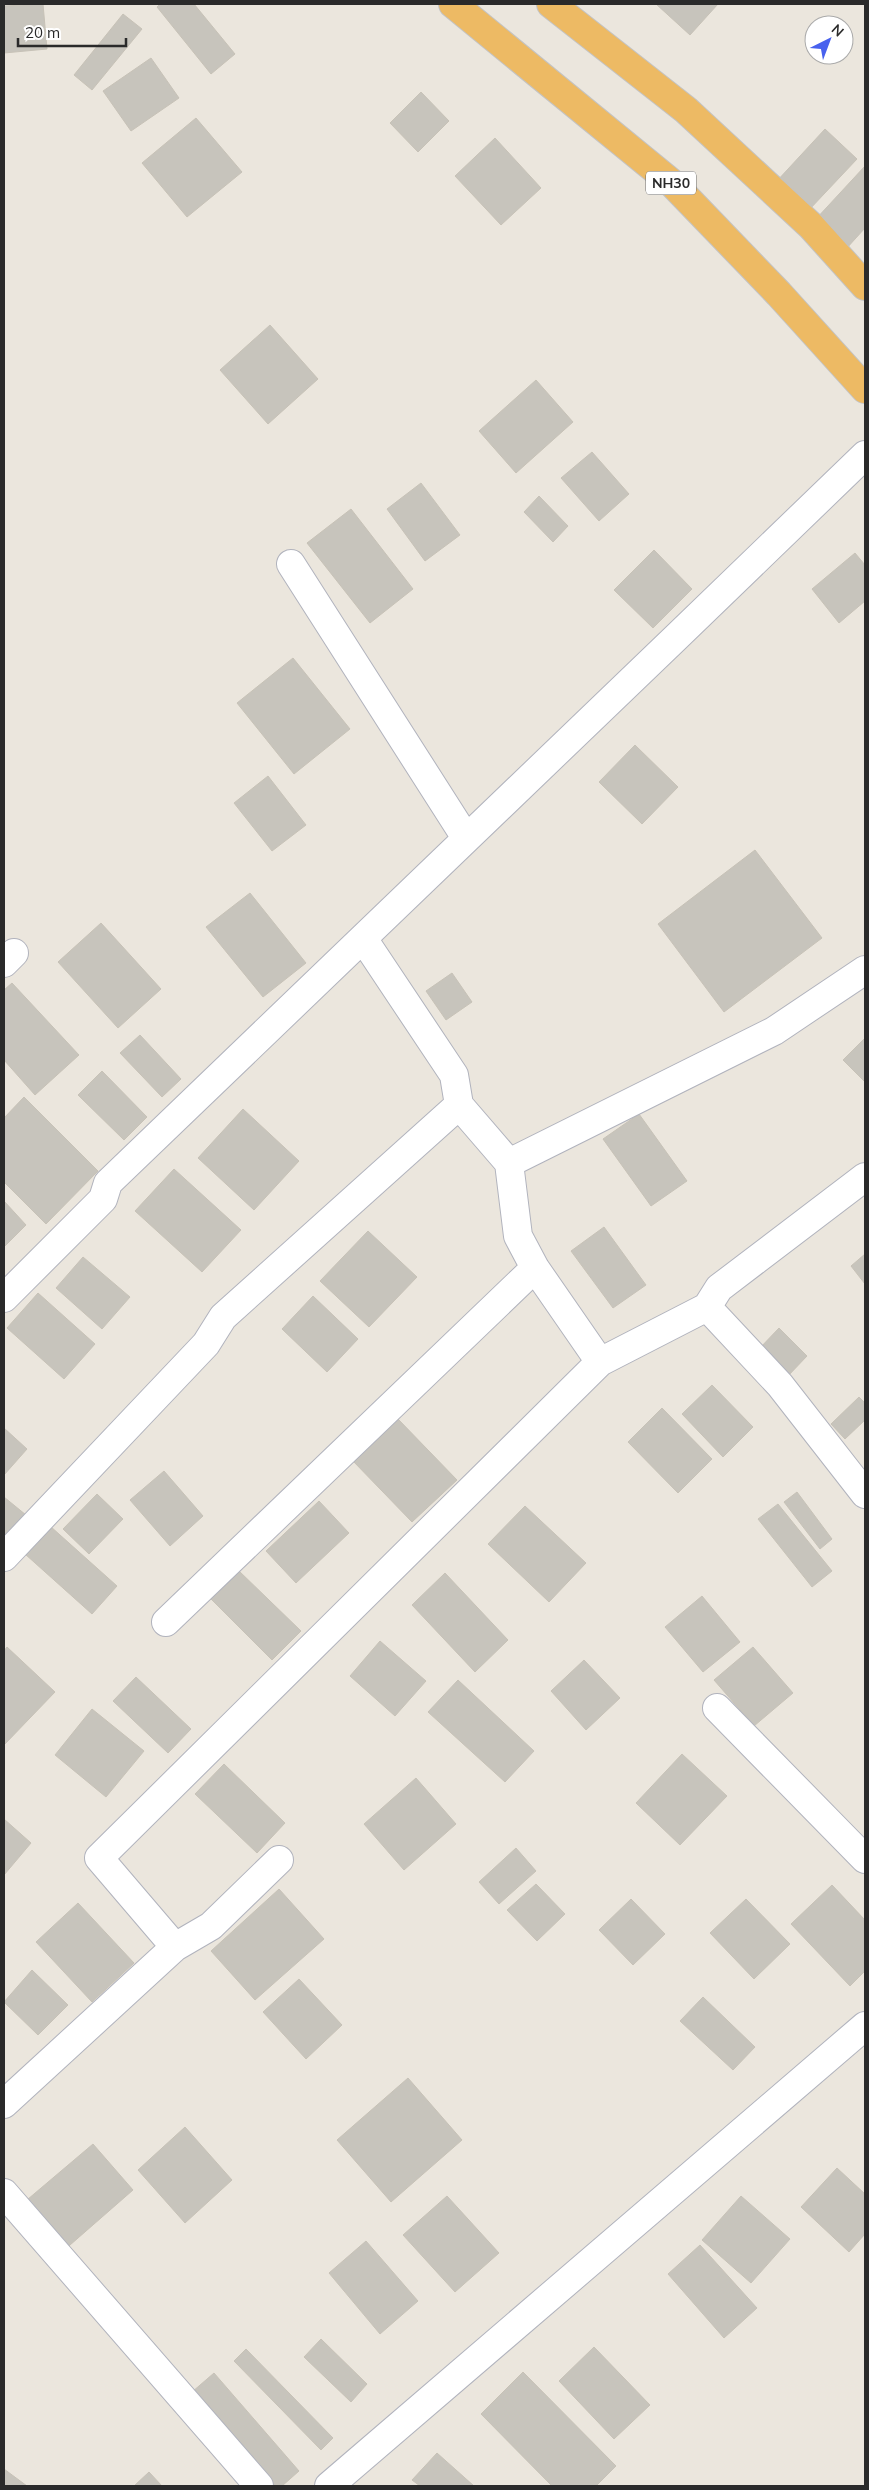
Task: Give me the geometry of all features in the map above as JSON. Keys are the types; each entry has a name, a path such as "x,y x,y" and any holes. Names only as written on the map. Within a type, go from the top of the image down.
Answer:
{"highway":[{"name":"NH30","path":"453,4 673,184 779,294 865,389"},
{"path":"551,4 686,110 811,226 865,286"}],"street":[{"path":"4,1298 103,1199 108,1183 364,940 466,838 865,455"},
{"path":"291,564 466,838"},
{"path":"364,940 454,1075 460,1105 509,1163 518,1236 535,1268 600,1362"},
{"path":"509,1163 774,1031 865,970"},
{"path":"4,1557 206,1344 223,1317 460,1105"},
{"path":"175,1947 99,1858 600,1362 707,1307 718,1288 865,1177"},
{"path":"166,1622 535,1268"},
{"path":"707,1307 780,1385 865,1494"},
{"path":"717,1708 865,1859"},
{"path":"4,2104 175,1947 210,1926 279,1860"},
{"path":"330,2486 865,2026"},
{"path":"4,2193 259,2486"}],"building":[{"path":"43,4 47,49 4,53 4,6"},
{"path":"160,4 194,4 235,54 211,74 157,7"},
{"path":"656,4 718,4 690,35"},
{"path":"123,14 142,29 92,90 74,75"},
{"path":"151,58 179,98 131,131 103,91"},
{"path":"421,92 449,121 418,152 390,123"},
{"path":"196,118 242,172 187,217 142,163"},
{"path":"825,129 857,159 808,211 776,182"},
{"path":"495,138 541,188 501,225 455,176"},
{"path":"865,166 865,228 846,249 815,220"},
{"path":"270,325 318,379 268,424 220,370"},
{"path":"536,380 573,422 516,473 479,431"},
{"path":"592,452 629,494 599,521 561,478"},
{"path":"421,483 460,535 425,561 387,509"},
{"path":"539,496 568,526 553,542 524,512"},
{"path":"351,509 413,589 370,623 307,543"},
{"path":"654,550 692,589 653,628 614,590"},
{"path":"855,553 865,565 865,601 839,623 812,589"},
{"path":"293,658 350,729 294,774 237,703"},
{"path":"635,745 678,787 642,824 599,782"},
{"path":"268,776 306,825 272,851 234,803"},
{"path":"755,850 822,938 724,1012 658,924"},
{"path":"250,893 306,963 263,997 206,927"},
{"path":"101,923 161,989 118,1028 58,962"},
{"path":"452,973 472,1002 446,1020 426,991"},
{"path":"12,983 79,1055 35,1095 4,1060 4,990"},
{"path":"140,1035 181,1079 162,1097 120,1053"},
{"path":"865,1038 865,1082 843,1060"},
{"path":"102,1071 147,1117 124,1140 78,1095"},
{"path":"24,1097 98,1171 46,1224 4,1182 4,1118"},
{"path":"243,1109 299,1161 254,1210 198,1158"},
{"path":"639,1114 687,1181 651,1206 603,1139"},
{"path":"174,1169 241,1230 202,1272 135,1211"},
{"path":"4,1201 26,1225 4,1247"},
{"path":"604,1227 646,1285 613,1308 571,1251"},
{"path":"368,1231 417,1277 369,1327 320,1281"},
{"path":"865,1254 865,1284 851,1266"},
{"path":"83,1257 130,1297 102,1329 56,1288"},
{"path":"38,1293 95,1344 64,1379 7,1328"},
{"path":"313,1296 358,1339 327,1372 282,1329"},
{"path":"779,1328 807,1356 787,1377 759,1349"},
{"path":"712,1385 753,1427 723,1457 682,1414"},
{"path":"859,1397 865,1403 865,1420 845,1439 831,1424"},
{"path":"662,1408 712,1459 678,1493 628,1442"},
{"path":"398,1419 457,1480 412,1522 353,1461"},
{"path":"4,1428 27,1449 4,1475"},
{"path":"164,1471 203,1516 170,1546 130,1500"},
{"path":"797,1492 832,1539 820,1549 784,1502"},
{"path":"97,1494 123,1519 89,1554 63,1529"},
{"path":"4,1497 26,1515 4,1542"},
{"path":"319,1501 349,1533 296,1583 266,1551"},
{"path":"778,1504 832,1571 812,1587 758,1519"},
{"path":"525,1506 586,1563 549,1602 488,1544"},
{"path":"50,1526 117,1586 92,1614 25,1554"},
{"path":"238,1570 301,1631 272,1660 210,1598"},
{"path":"445,1573 508,1640 475,1672 412,1605"},
{"path":"702,1596 740,1642 703,1672 665,1627"},
{"path":"380,1641 426,1681 395,1716 350,1676"},
{"path":"7,1647 55,1692 4,1745 4,1651"},
{"path":"753,1647 793,1693 754,1726 714,1680"},
{"path":"584,1660 620,1698 586,1730 551,1691"},
{"path":"136,1677 191,1729 168,1753 113,1701"},
{"path":"458,1680 534,1751 505,1782 428,1712"},
{"path":"92,1709 144,1751 106,1797 55,1755"},
{"path":"682,1754 727,1796 680,1845 636,1803"},
{"path":"224,1764 285,1823 257,1853 195,1794"},
{"path":"416,1778 456,1824 404,1870 364,1824"},
{"path":"4,1819 31,1843 4,1875"},
{"path":"516,1848 536,1871 499,1904 479,1882"},
{"path":"536,1884 565,1914 537,1941 507,1910"},
{"path":"832,1885 865,1920 865,1971 850,1986 791,1924"},
{"path":"279,1889 324,1939 255,2000 211,1951"},
{"path":"631,1899 665,1934 633,1965 599,1930"},
{"path":"746,1899 790,1944 754,1979 710,1933"},
{"path":"78,1903 134,1963 92,2002 36,1942"},
{"path":"32,1970 68,2005 38,2035 4,2002"},
{"path":"299,1979 342,2025 306,2059 263,2012"},
{"path":"703,1997 755,2047 733,2070 680,2021"},
{"path":"408,2078 462,2140 391,2202 337,2140"},
{"path":"185,2127 232,2180 185,2223 138,2170"},
{"path":"93,2144 133,2190 62,2252 21,2205"},
{"path":"837,2168 865,2194 865,2234 849,2252 801,2207"},
{"path":"447,2196 499,2253 455,2292 403,2235"},
{"path":"741,2196 790,2239 751,2283 702,2240"},
{"path":"366,2241 418,2301 380,2334 329,2273"},
{"path":"700,2245 757,2308 724,2338 668,2274"},
{"path":"321,2339 367,2384 351,2402 304,2357"},
{"path":"594,2347 650,2405 614,2439 559,2381"},
{"path":"246,2349 333,2438 321,2450 234,2361"},
{"path":"523,2372 616,2466 596,2486 552,2486 481,2414"},
{"path":"214,2373 299,2471 282,2486 275,2486 192,2392"},
{"path":"437,2453 474,2486 420,2486 412,2480"},
{"path":"4,2469 27,2486 4,2486"},
{"path":"149,2472 162,2486 134,2486"}]}
